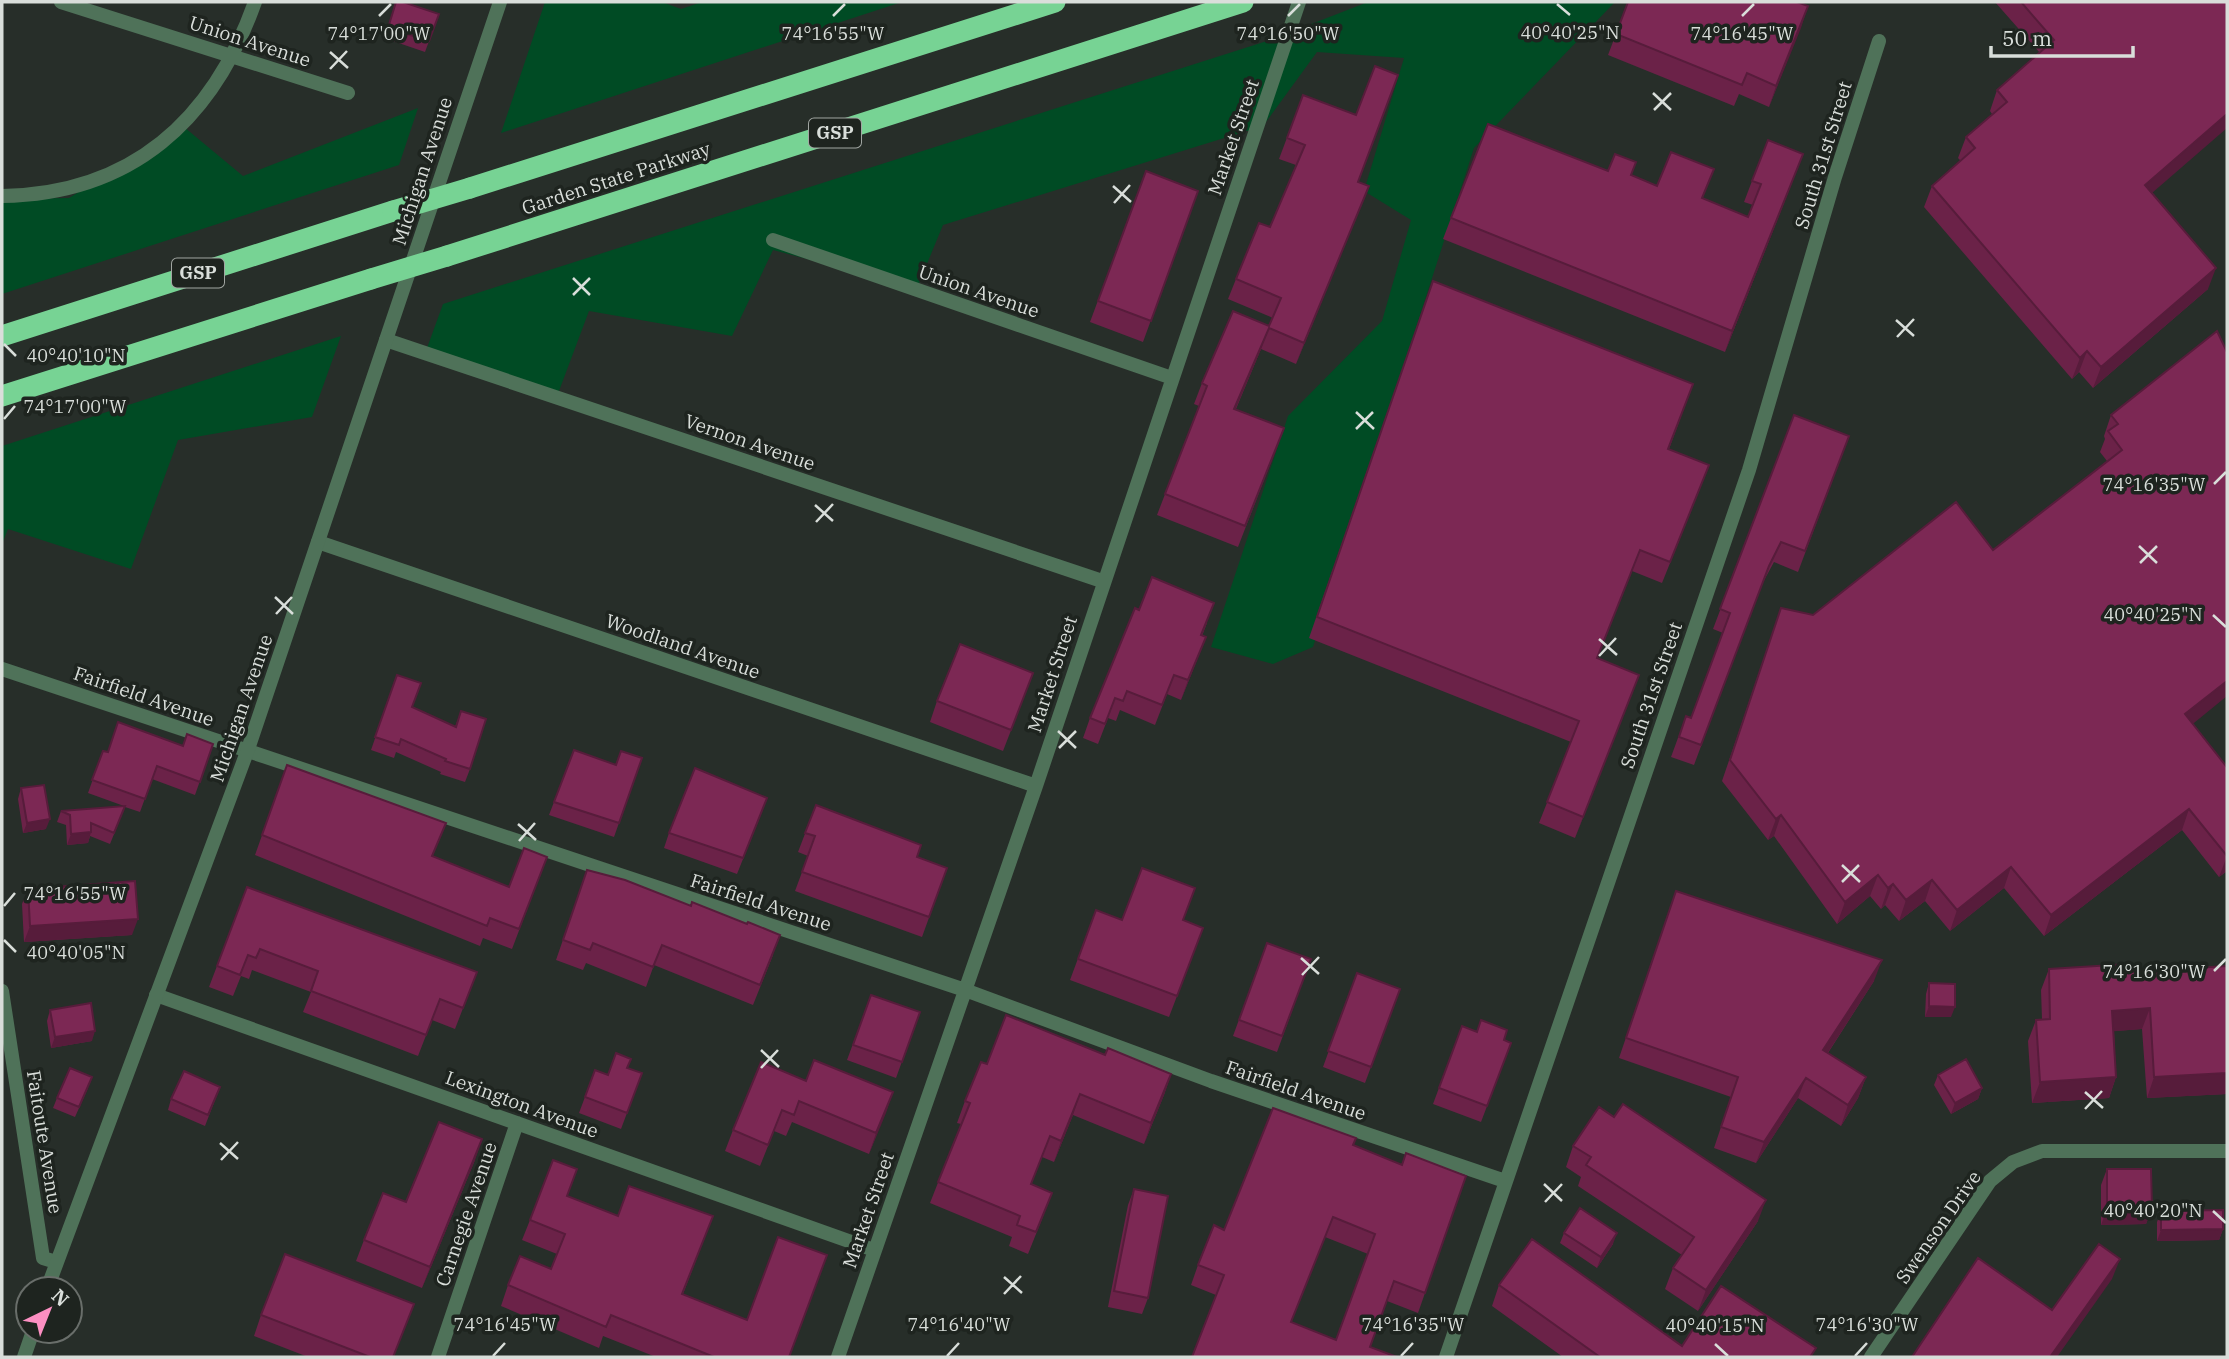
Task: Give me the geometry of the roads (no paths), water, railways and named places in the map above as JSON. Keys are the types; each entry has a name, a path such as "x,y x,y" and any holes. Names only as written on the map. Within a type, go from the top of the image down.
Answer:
{"highway":[{"name":"Garden State Parkway","path":"2,336 1055,2"},
{"name":"Garden State Parkway","path":"2,396 1243,2"}],"street":[{"name":"Union Avenue","path":"61,2 348,93"},
{"path":"2,196 71,188 97,180 144,156 165,141 203,104 233,56 255,2"},
{"name":"Michigan Avenue","path":"56,1262 247,752 499,2"},
{"name":"Market Street","path":"838,1357 1035,786 1299,2"},
{"name":"South 31st Street","path":"1446,1357 1749,470 1835,177 1880,41"},
{"name":"Union Avenue","path":"773,240 1172,378"},
{"name":"Vernon Avenue","path":"386,340 1102,581"},
{"name":"Woodland Avenue","path":"318,542 1035,786"},
{"name":"Fairfield Avenue","path":"2,669 965,990 1211,1081 1506,1181"},
{"name":"Faitoute Avenue","path":"2,991 43,1258 56,1262"},
{"name":"Lexington Avenue","path":"156,995 874,1250"},
{"name":"Carnegie Avenue","path":"438,1357 517,1123"},
{"name":"Swenson Drive","path":"1871,1357 1990,1181 2013,1162 2042,1151 2227,1151"},
{"path":"52,1275 56,1262"}]}
